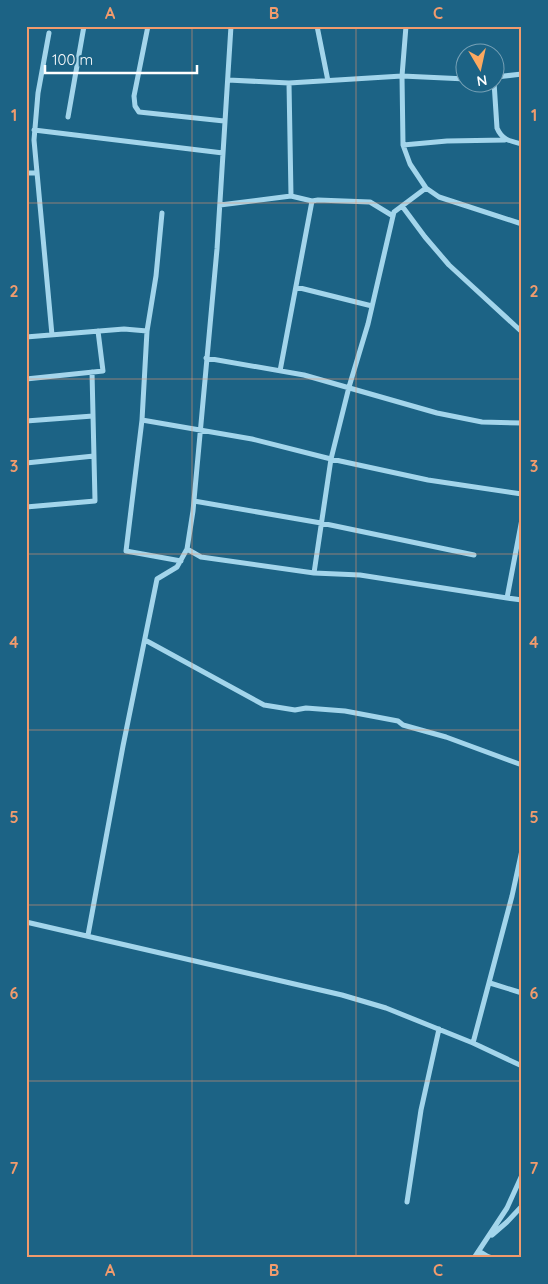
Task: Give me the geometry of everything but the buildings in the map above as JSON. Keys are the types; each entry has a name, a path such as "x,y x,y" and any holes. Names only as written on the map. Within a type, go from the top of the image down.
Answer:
{"street":[{"path":"68,118 84,26"},
{"path":"148,26 134,96 134,106 139,112 224,121"},
{"path":"88,935 157,579 177,567 187,549 194,501 217,249 231,26"},
{"path":"317,26 328,80"},
{"path":"406,26 402,76 403,145 410,164 426,188 439,196 522,224"},
{"path":"49,33 38,93 34,140 52,335"},
{"path":"506,76 522,74"},
{"path":"228,80 289,83 402,76 456,79"},
{"path":"289,83 292,196"},
{"path":"495,92 498,128 500,135 505,140"},
{"path":"34,130 223,153"},
{"path":"403,145 447,141 505,140 522,144"},
{"path":"26,173 37,173"},
{"path":"314,573 331,459 348,387 372,306 394,212 426,188"},
{"path":"220,205 292,196 312,202 318,200 370,202 393,216"},
{"path":"280,371 312,202"},
{"path":"402,206 424,237 449,265 522,332"},
{"path":"162,212 156,276 147,331 142,420 126,551 180,560"},
{"path":"296,287 372,306"},
{"path":"26,337 124,329 147,331"},
{"path":"26,379 103,371 98,331"},
{"path":"206,358 304,375 482,422 522,424"},
{"path":"26,507 95,501 92,372"},
{"path":"26,421 93,416"},
{"path":"142,420 252,439 331,459 428,480 522,494"},
{"path":"26,463 94,456"},
{"path":"194,501 321,523 474,555"},
{"path":"507,598 522,519"},
{"path":"187,549 201,557 314,573 360,575 522,600"},
{"path":"144,640 264,705 295,710 306,708 345,711 398,721 403,725 446,737 522,765"},
{"path":"473,1043 490,983 522,850"},
{"path":"26,922 342,995 386,1008 440,1029 522,1066"},
{"path":"490,983 522,993"},
{"path":"407,1202 421,1110 440,1029"},
{"path":"474,1258 507,1208 522,1175"},
{"path":"487,1239 522,1206"},
{"path":"479,1251 492,1258"}]}
